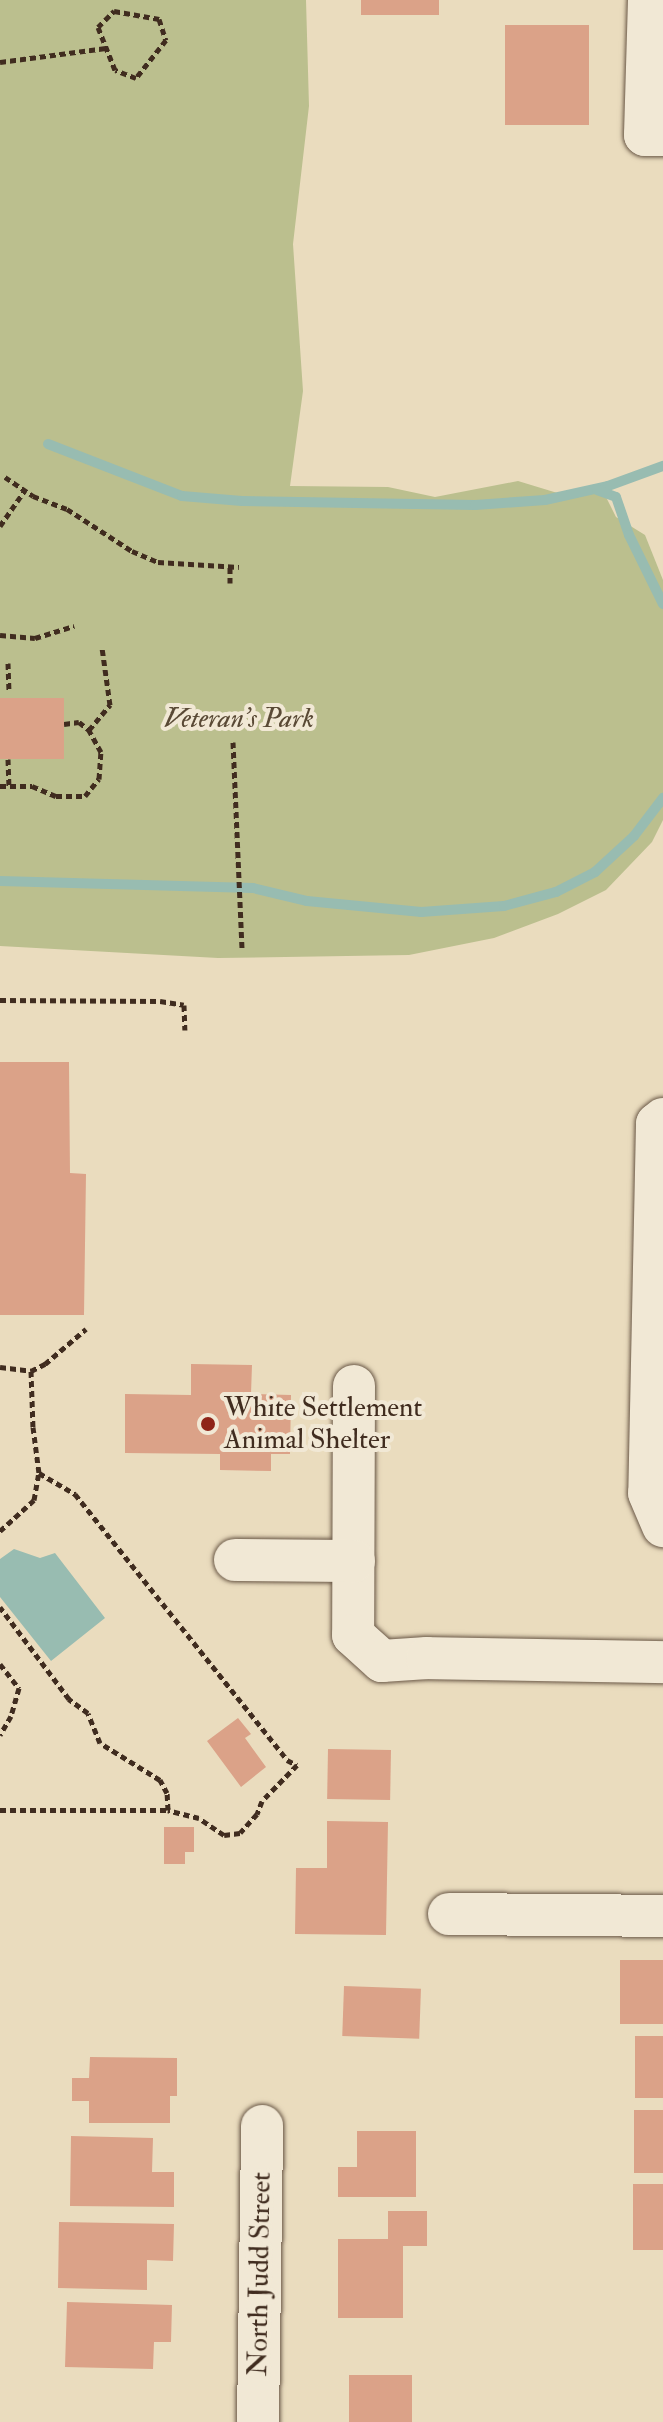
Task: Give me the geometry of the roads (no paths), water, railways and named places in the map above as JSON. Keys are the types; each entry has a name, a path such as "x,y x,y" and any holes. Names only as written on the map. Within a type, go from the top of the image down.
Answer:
{"street":[{"path":"649,0 645,135 663,135"},
{"path":"663,1119 657,1124 649,1493 663,1526"},
{"path":"354,1386 353,1635 382,1661 427,1658 663,1662"},
{"path":"235,1560 354,1561"},
{"path":"449,1914 663,1916"},
{"name":"North Judd Street","path":"258,2422 262,2126"}],"water":[{"path":"14,1549 40,1558 55,1553 105,1618 51,1661 0,1597 0,1559"}],"waterway":[{"path":"48,444 182,496 242,501 475,505 545,500 608,486 663,466"},
{"path":"597,490 616,497 629,535 663,604"},
{"path":"0,881 253,888 307,901 421,912 504,906 556,892 595,872 634,836 663,798"}],"place":[{"name":"White Settlement Animal Shelter","path":"208,1424"}],"park label":[{"name":"Veteran's Park","path":"239,719"}]}
